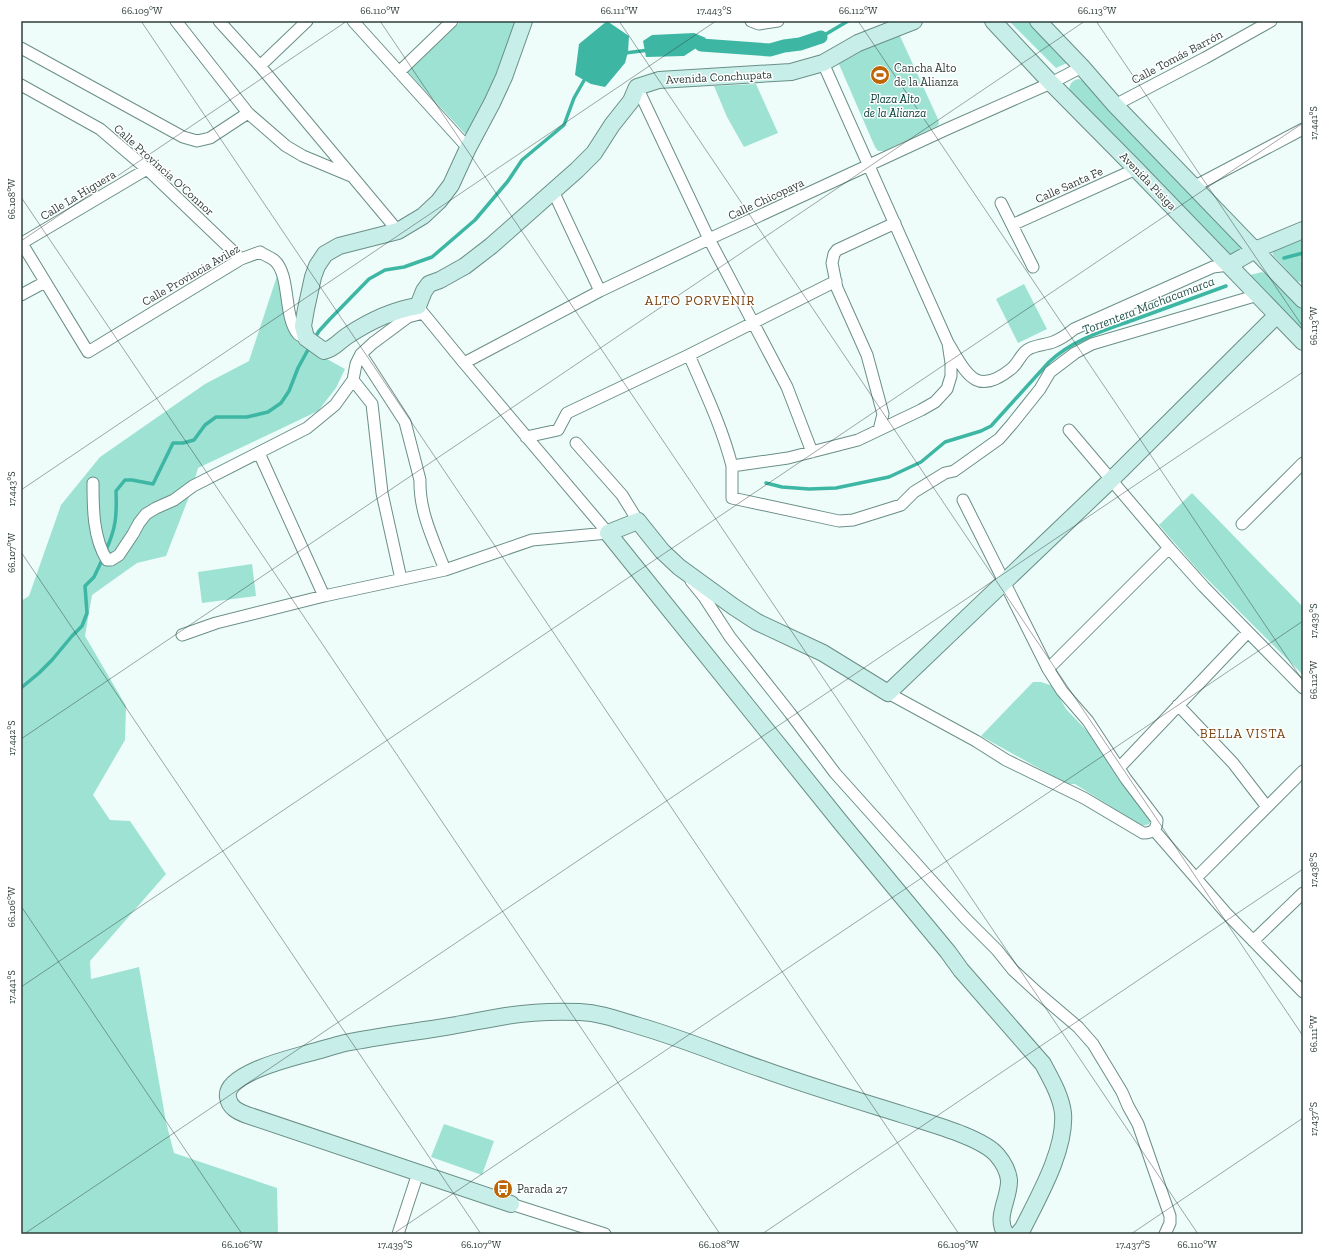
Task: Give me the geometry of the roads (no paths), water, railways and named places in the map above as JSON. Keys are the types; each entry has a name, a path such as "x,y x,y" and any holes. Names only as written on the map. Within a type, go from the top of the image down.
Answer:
{"street":[{"path":"176,21 248,113 286,146 303,156 352,176"},
{"path":"219,21 260,66 398,231"},
{"path":"260,66 308,21"},
{"path":"353,21 468,148"},
{"path":"399,72 452,21"},
{"path":"524,21 504,77 492,103 450,185 439,201 423,216 398,231 339,246 325,254 315,271 307,302 303,326 306,338 324,351 331,349 346,336 379,318 404,308 420,309 608,533 961,970 1043,1064 1053,1082 1060,1100 1063,1112 1063,1128 1060,1145 1054,1162 1025,1224 1018,1234"},
{"path":"751,21 759,24 778,21"},
{"name":"Avenida Conchupata","path":"637,87 659,80 791,72 823,64 858,43 914,21"},
{"name":"Avenida Pisiga","path":"993,21 1051,83 1303,342"},
{"path":"1038,21 1115,104 1302,297"},
{"name":"Calle Tomás Barrón","path":"1115,104 1205,58 1271,21"},
{"name":"Calle Provincia O'Connor","path":"21,48 184,137 197,141 210,138 248,113"},
{"path":"823,64 948,343 965,371 974,380 985,382 998,378 1013,368 1020,357 1028,350 1054,342 1074,329 1213,267 1229,265 1255,250 1303,230"},
{"name":"Calle Chicopaya","path":"464,363 600,291 947,129 1051,83 1082,67"},
{"name":"Calle Provincia O'Connor","path":"21,85 100,129 147,169 240,259"},
{"path":"93,483 94,514 99,543 107,560 111,560 119,555 146,514 174,500 193,486 307,428 335,405 353,380 356,364 361,354 373,342 420,309 424,291 429,284 440,280 465,266 491,246 594,153 612,125 631,101 637,87"},
{"path":"637,87 709,239 787,387 812,452"},
{"path":"1195,186 1303,129"},
{"name":"Calle La Higuera","path":"21,243 147,169"},
{"name":"Calle Santa Fe","path":"1012,225 1136,169"},
{"path":"553,191 600,291"},
{"path":"1001,203 1033,267"},
{"path":"880,430 883,414 867,355 837,288 832,263 834,254 837,250 895,223"},
{"path":"21,243 45,282 21,295"},
{"name":"Calle Provincia Avilez","path":"45,282 88,352 240,259 260,252 274,260 282,272 287,302 293,325 298,335 306,338"},
{"path":"526,437 558,430 567,413 689,355 836,281"},
{"path":"689,355 725,440 732,466 732,498 839,521 853,520 901,505 914,492 944,473 954,471 999,439 1040,390 1050,372 1075,353 1092,344 1258,295"},
{"path":"888,693 1111,480 1277,316"},
{"path":"732,466 788,458 858,440 921,410 935,402 947,389 951,376 948,343"},
{"path":"361,354 405,422 420,480 424,516 445,570"},
{"path":"353,380 372,404 382,493 401,579"},
{"path":"1069,430 1204,587 1303,688"},
{"path":"576,443 622,495 638,521 662,551 679,567 704,597 730,637 836,773 966,919 997,950 1013,970 1038,994 1078,1027 1093,1044 1122,1092 1138,1124 1170,1216 1170,1223 1165,1234"},
{"path":"259,453 324,596"},
{"path":"1242,524 1303,463"},
{"path":"679,567 757,622 823,653 888,693 976,741 1006,760 1084,798 1144,833 1149,833 1154,830 1157,825 1157,820 1119,768 1088,721 1062,691 1048,669 963,500"},
{"path":"182,635 216,623 324,596 445,570 532,540 608,533 638,521"},
{"path":"1048,669 1169,548"},
{"path":"1119,768 1248,632"},
{"path":"1178,705 1233,763 1267,807"},
{"path":"1196,878 1303,771"},
{"path":"1154,830 1226,913 1303,992"},
{"path":"1253,941 1303,893"},
{"path":"605,1234 511,1204 239,1112 232,1107 228,1100 227,1095 230,1087 246,1074 288,1058 344,1044 507,1016 546,1012 580,1012 601,1014 671,1035 763,1070 950,1130 986,1145 997,1154 1004,1164 1007,1172 1009,1182 1001,1225 1006,1234"},
{"path":"398,1234 418,1173"}],"waterway":[{"path":"821,37 848,21"},
{"path":"701,45 770,50 800,44 821,37"},
{"path":"625,53 649,50"},
{"path":"314,339 319,331 369,279 385,270 404,267 432,257 475,220 508,181 522,160 564,125 574,98 586,77"},
{"name":"Torrentera Machacamarca","path":"1284,258 1303,253"},
{"name":"Torrentera Machacamarca","path":"766,483 782,487 809,489 836,488 889,477 921,462 945,442 981,431 991,426 1049,362 1068,347 1102,331 1226,286"},
{"path":"105,552 112,536 115,522 116,491 125,480 153,484 173,443 183,443 194,440 205,425 216,417 247,417 268,412 281,403 289,391 298,368 310,346"},
{"path":"21,688 52,660 82,626 87,613 85,586 94,577 103,558"}],"place":[{"name":"Cancha Alto de la Alianza","path":"880,75"},
{"name":"Parada 27","path":"503,1189"}],"district":[{"name":"ALTO PORVENIR","path":"700,300"},
{"name":"BELLA VISTA","path":"1243,733"}],"park label":[{"name":"Plaza Alto de la Alianza","path":"895,106"}]}
